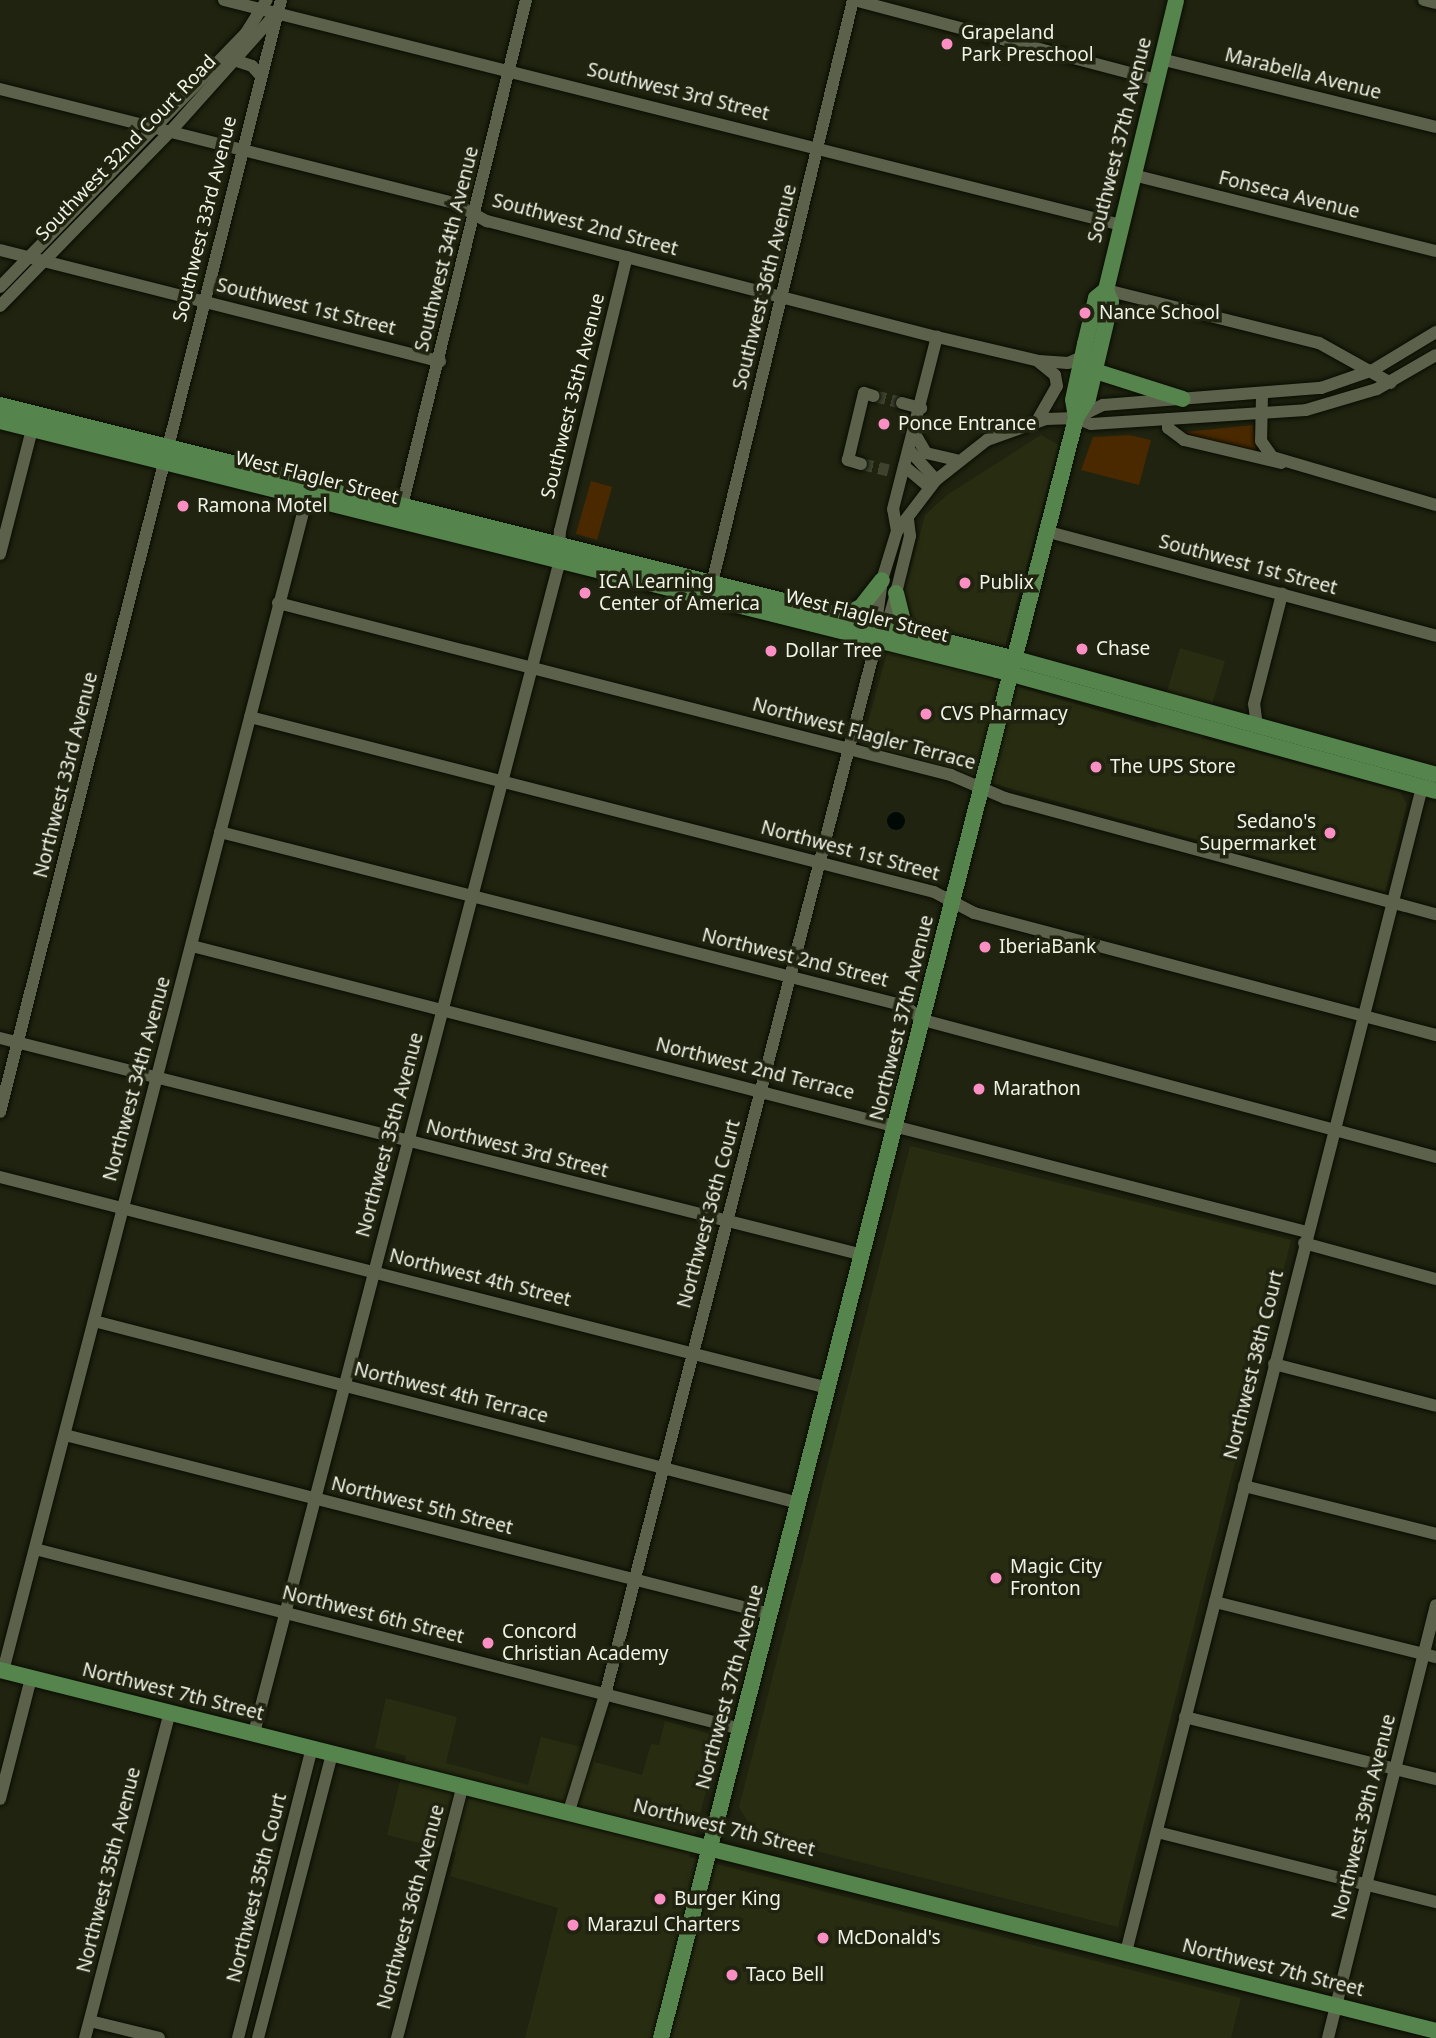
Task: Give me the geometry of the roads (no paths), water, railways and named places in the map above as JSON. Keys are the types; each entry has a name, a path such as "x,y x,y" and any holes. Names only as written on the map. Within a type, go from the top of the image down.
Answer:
{"main road":[{"name":"Southwest 37th Avenue","path":"1014,666 1076,418 1088,399 1095,371 1111,302 1106,290 1176,0"},
{"name":"Southwest 37th Avenue","path":"1076,418 1073,400 1082,357 1096,298 1106,290"},
{"path":"1095,371 1183,399"},
{"name":"West Flagler Street","path":"0,405 307,498 558,553 712,583 843,616 879,633 912,633 1289,752 1432,788"},
{"name":"West Flagler Street","path":"0,421 402,506 558,553 1257,727 1436,775"},
{"path":"843,616 861,607 883,580"},
{"path":"896,593 904,622 912,633"},
{"name":"Northwest 37th Avenue","path":"661,2038 1014,666"},
{"path":"1289,752 1327,746"},
{"name":"Northwest 7th Street","path":"1,1671 710,1846 1436,2031"}],"street":[{"name":"Southwest 3rd Street","path":"224,0 269,8 1121,225"},
{"name":"Southwest 33rd Avenue","path":"167,455 260,75 269,8 281,0"},
{"name":"Southwest 34th Avenue","path":"402,506 440,361 526,0"},
{"path":"853,0 1156,80"},
{"name":"Southwest 36th Avenue","path":"712,583 853,0"},
{"path":"1424,0 1436,3"},
{"name":"Southwest 32nd Court Road","path":"0,306 237,61 269,8"},
{"name":"Southwest 32nd Court Road","path":"0,287 157,129 269,8"},
{"name":"Marabella Avenue","path":"1161,59 1436,127"},
{"path":"237,61 252,66 260,75"},
{"name":"Southwest 2nd Street","path":"0,89 454,203 475,215 937,337 1039,361 1068,363 1082,357"},
{"name":"Fonseca Avenue","path":"1133,175 1436,251"},
{"name":"Southwest 1st Street","path":"0,250 440,361"},
{"name":"Southwest 35th Avenue","path":"558,553 627,257"},
{"path":"1106,290 1319,343 1373,370 1391,383"},
{"path":"879,633 877,616 883,580 897,531 933,483 956,460 1001,433 1037,421 1076,418 1103,405 1262,396 1321,388 1373,370 1436,332"},
{"path":"897,531 892,509 915,434 937,337"},
{"path":"1076,418 1091,424 1261,415 1325,406 1391,383 1436,355"},
{"path":"1037,421 1057,386 1055,375 1039,361"},
{"path":"861,464 848,460 864,393 874,396"},
{"path":"1262,396 1263,448 1281,463"},
{"path":"1183,399 1168,419 1168,428 1184,440 1436,505"},
{"path":"902,403 920,408"},
{"path":"0,554 33,429"},
{"path":"915,434 926,453 956,460"},
{"path":"910,451 933,483"},
{"name":"Northwest 33rd Avenue","path":"0,1112 167,455"},
{"path":"888,470 903,470 933,483"},
{"path":"1419,500 1436,492"},
{"name":"Northwest 34th Avenue","path":"1,1671 65,1435 307,498"},
{"path":"879,633 888,618 896,593 910,536 908,519"},
{"name":"Southwest 1st Street","path":"1049,532 1436,636"},
{"name":"Northwest 35th Avenue","path":"254,1733 532,668 558,553"},
{"path":"1257,727 1254,704 1282,594"},
{"name":"Northwest Flagler Terrace","path":"278,603 849,749 983,787 1005,798 1436,914"},
{"name":"Northwest 36th Court","path":"569,1811 604,1695 879,633"},
{"path":"1236,722 1254,704"},
{"name":"Northwest 1st Street","path":"250,717 934,892 974,913 1436,1035"},
{"name":"Northwest 38th Court","path":"1126,1952 1392,902 1432,788"},
{"name":"Northwest 2nd Street","path":"220,832 905,1006 923,1020 1436,1157"},
{"name":"Northwest 2nd Terrace","path":"192,946 896,1125 1306,1237 1436,1279"},
{"name":"Northwest 3rd Street","path":"0,1038 863,1255"},
{"name":"Northwest 4th Street","path":"0,1177 828,1388"},
{"name":"Northwest 4th Terrace","path":"93,1321 799,1503"},
{"path":"1274,1364 1436,1406"},
{"name":"Northwest 5th Street","path":"65,1435 771,1614"},
{"path":"1244,1486 1436,1534"},
{"name":"Northwest 6th Street","path":"35,1549 741,1729"},
{"path":"1215,1602 1430,1655"},
{"name":"Northwest 39th Avenue","path":"1328,2038 1396,1769 1430,1655 1436,1605"},
{"path":"0,1799 31,1678"},
{"name":"Northwest 35th Avenue","path":"85,2038 170,1712"},
{"path":"1185,1717 1436,1779"},
{"name":"Northwest 35th Court","path":"238,2038 312,1748"},
{"name":"Northwest 35th Court","path":"258,2038 332,1753"},
{"name":"Northwest 36th Avenue","path":"397,2038 463,1785"},
{"path":"292,1826 312,1831"},
{"path":"1157,1832 1436,1902"},
{"path":"278,1882 296,1888"},
{"path":"90,2021 159,2038"}],"tunnel":[{"path":"874,396 902,403"},
{"path":"861,464 888,470"}],"place":[{"name":"Grapeland Park Preschool","path":"947,44"},
{"name":"Nance School","path":"1085,313"},
{"name":"Ponce Entrance","path":"884,424"},
{"name":"Ramona Motel","path":"183,506"},
{"name":"Publix","path":"965,583"},
{"name":"ICA Learning Center of America","path":"585,593"},
{"name":"Chase","path":"1082,649"},
{"name":"Dollar Tree","path":"771,651"},
{"name":"CVS Pharmacy","path":"926,714"},
{"name":"The UPS Store","path":"1096,767"},
{"name":"Sedano's Supermarket","path":"1330,833"},
{"name":"IberiaBank","path":"985,947"},
{"name":"Marathon","path":"979,1089"},
{"name":"Magic City Fronton","path":"996,1578"},
{"name":"Concord Christian Academy","path":"488,1643"},
{"name":"Burger King","path":"660,1899"},
{"name":"Marazul Charters","path":"573,1925"},
{"name":"McDonald's","path":"823,1938"},
{"name":"Taco Bell","path":"732,1975"}]}
